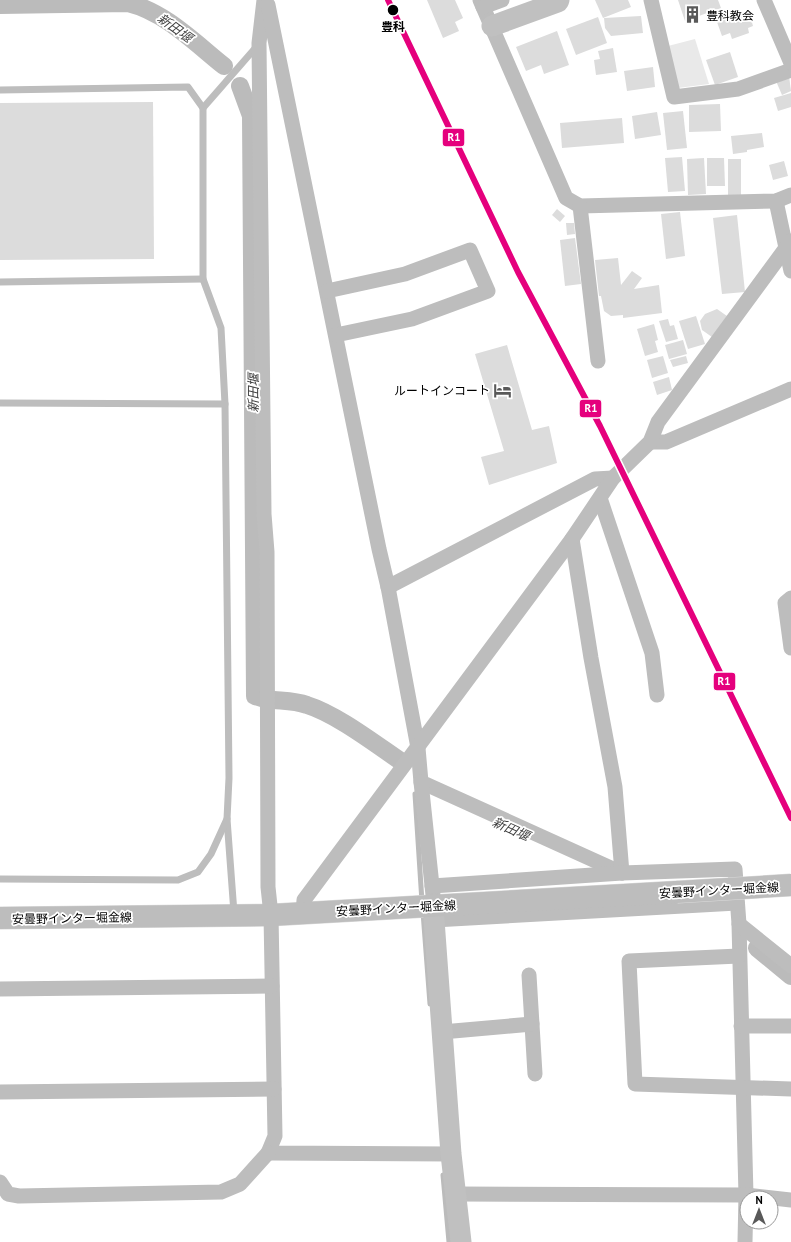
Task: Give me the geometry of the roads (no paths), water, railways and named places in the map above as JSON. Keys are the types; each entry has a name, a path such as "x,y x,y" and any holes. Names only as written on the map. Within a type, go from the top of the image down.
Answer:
{"main road":[{"name":"安曇野インター堀金線","path":"0,918 303,914 433,904 791,886"}],"street":[{"path":"0,1182 8,1194 19,1196 221,1192 240,1184 268,1153 276,1136 271,915 268,887 267,560 264,514 259,44 265,0"},
{"path":"265,0 388,587 418,748 433,904 451,1154 461,1242"},
{"path":"502,0 482,3 566,198 580,206 776,201 791,196"},
{"path":"492,26 558,2 559,0"},
{"path":"651,0 674,96 738,89 791,70"},
{"path":"764,0 791,63"},
{"path":"776,201 789,243 791,271"},
{"path":"580,206 598,361"},
{"path":"303,914 304,900 572,539 613,478 650,442 658,422 789,243"},
{"path":"326,291 405,274 470,250 488,291 412,319 336,335"},
{"path":"650,442 666,442 791,389"},
{"path":"388,587 595,479 613,478"},
{"path":"600,498 652,653 657,695"},
{"path":"572,539 591,658 615,787 622,874"},
{"path":"791,598 785,603 791,648"},
{"path":"421,782 622,874"},
{"path":"433,904 622,874 735,869 739,924 746,1190"},
{"path":"433,904 738,903"},
{"path":"739,924 791,966"},
{"path":"739,956 629,961 635,1084 791,1089"},
{"path":"529,976 536,1074"},
{"path":"0,989 272,986"},
{"path":"442,1032 532,1024"},
{"path":"741,1026 791,1026"},
{"path":"0,1092 274,1089"},
{"path":"268,1153 451,1154"},
{"path":"456,1194 739,1195"},
{"path":"779,1199 791,1200"},
{"path":"745,1230 745,1242"}],"lane":[{"path":"203,108 259,44"},
{"path":"0,90 188,87 203,108 204,279 221,328 225,404 229,778 227,819 234,916"},
{"path":"0,282 204,279"},
{"path":"0,403 225,404"},
{"path":"0,879 178,880 198,872 211,854 227,819"}],"waterway":[{"name":"新田堰","path":"0,5 128,3 142,7 167,21 224,66"},
{"name":"新田堰","path":"240,86 251,116 255,696 262,698"},
{"name":"新田堰","path":"274,700 290,701 318,709 342,722 399,760"},
{"path":"415,794 422,902"},
{"path":"423,912 430,1004"},
{"name":"新田堰","path":"757,948 791,976"},
{"path":"443,1175 449,1242"}],"place":[{"name":"豊科","path":"393,10"},
{"name":"豊科教会","path":"693,15"},
{"name":"ルートインコート","path":"503,390"}]}
